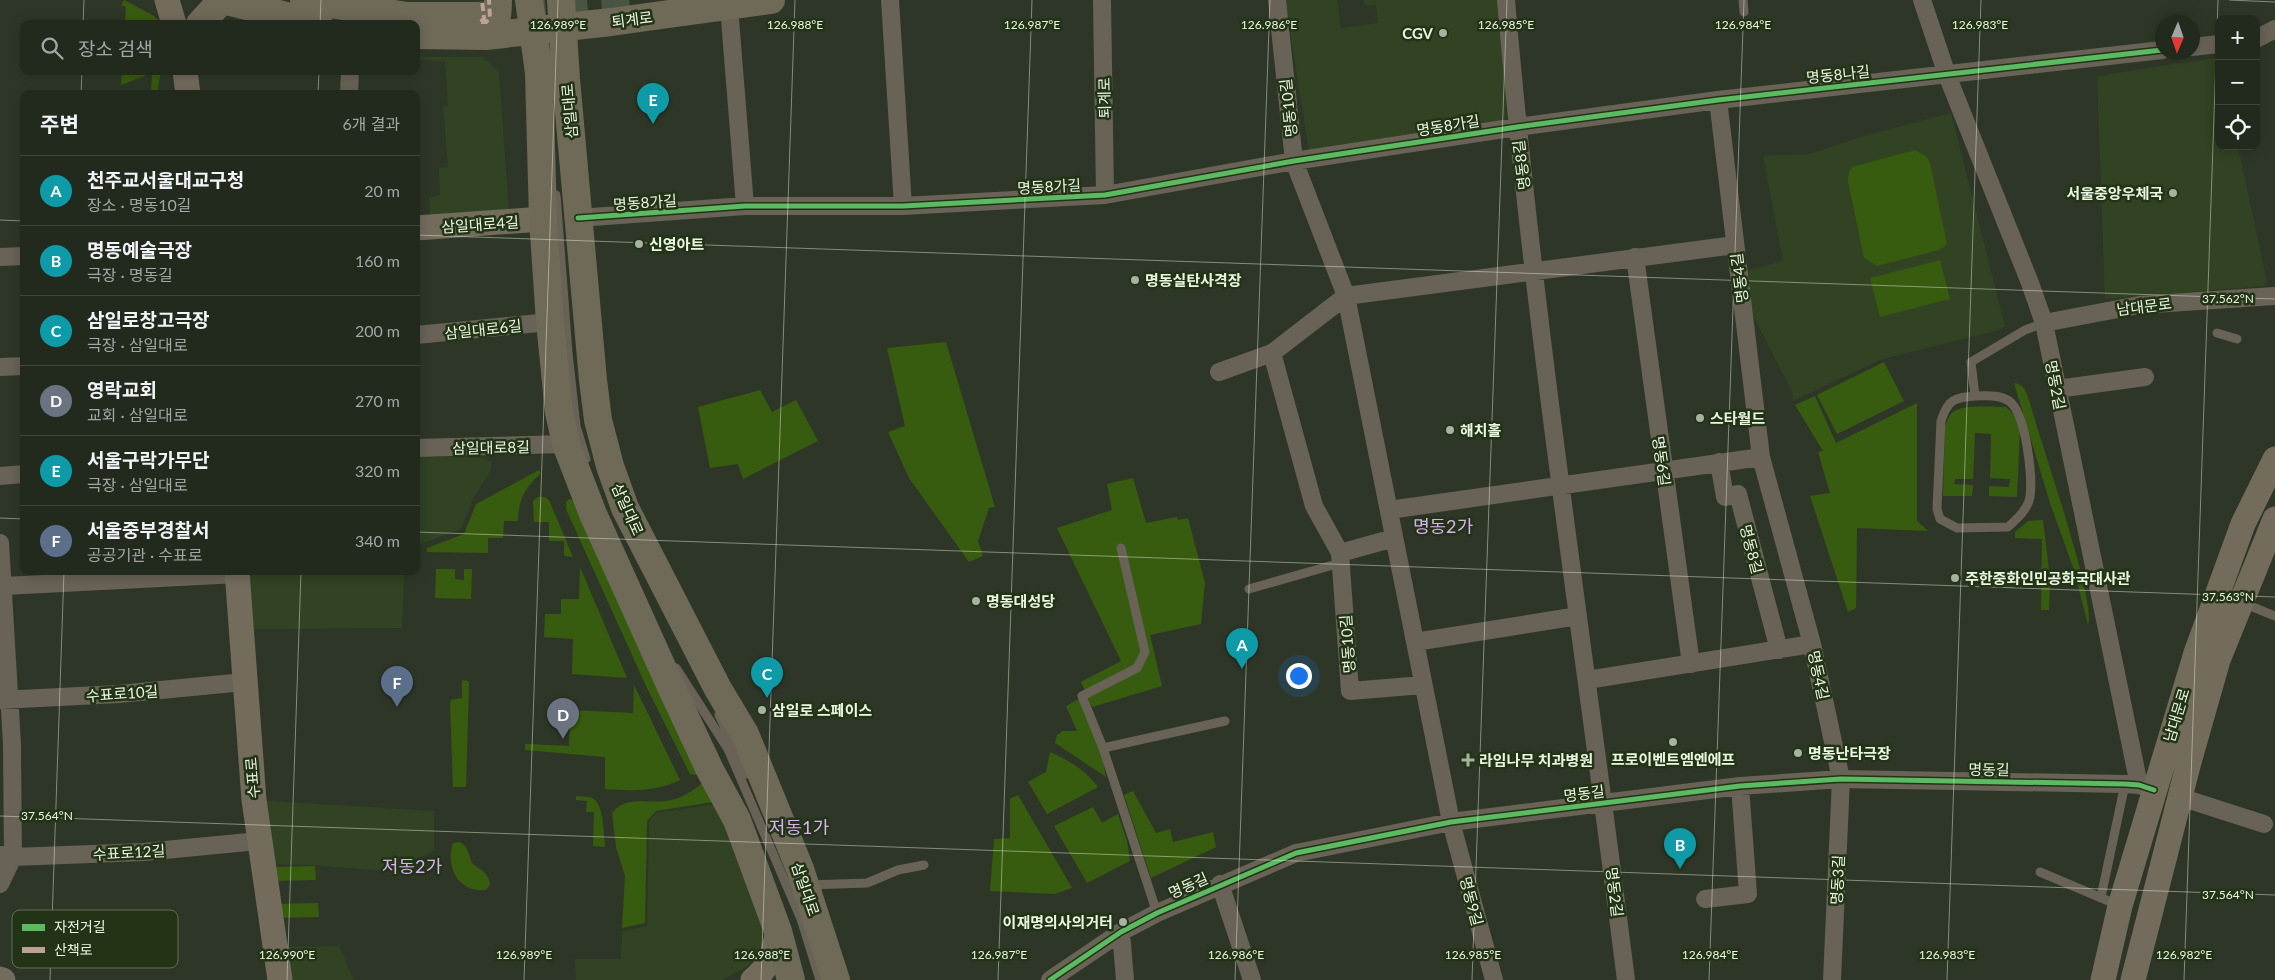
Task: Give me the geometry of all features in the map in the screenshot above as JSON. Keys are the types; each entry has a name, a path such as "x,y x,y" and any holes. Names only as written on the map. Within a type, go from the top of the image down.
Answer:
{"main road":[{"path":"167,0 173,20"},
{"path":"204,20 222,0 303,20"},
{"name":"퇴계로","path":"304,0 407,16 482,17 546,21 728,7 771,0"},
{"path":"482,17 494,28 498,18 498,0"},
{"name":"퇴계로","path":"420,34 482,17"},
{"name":"삼일대로","path":"546,21 568,108 593,380 598,420 610,466 630,517 718,688 745,734 783,824 836,980"},
{"name":"삼일대로","path":"546,21 539,73 543,219 550,322 559,412 566,444 593,514 680,707 737,820 778,931 791,980"},
{"path":"186,75 187,90"},
{"name":"삼일대로4길","path":"420,228 543,219"},
{"name":"남대문로","path":"2103,980 2111,901 2139,786 2207,620 2243,524 2275,459"},
{"name":"남대문로","path":"2133,980 2180,797 2218,660 2275,519"},
{"name":"수표로","path":"238,575 244,682 258,841 280,980"},
{"path":"752,980 762,973 772,958 778,931"}],"street":[{"path":"890,0 903,206"},
{"name":"퇴계로","path":"1102,0 1105,196"},
{"name":"명동10길","path":"1277,0 1294,161 1346,296 1451,822"},
{"name":"명동8길","path":"1506,0 1517,127 1534,271 1560,484 1604,803"},
{"name":"명동2길","path":"1922,0 1947,75 2030,283 2044,323 2139,786"},
{"path":"728,7 746,206"},
{"path":"2260,37 2275,30"},
{"path":"2200,46 2215,44"},
{"name":"명동8나길","path":"1517,127 1718,100 2155,51"},
{"path":"349,90 350,75"},
{"name":"명동4길","path":"1718,100 1761,457 1812,644 1841,779"},
{"name":"명동8가길","path":"578,218 746,206 903,206 1105,196 1294,161 1517,127"},
{"path":"1219,372 1272,353 1346,296 1735,244"},
{"path":"0,257 20,256"},
{"name":"명동6길","path":"1635,257 1691,664"},
{"name":"남대문로","path":"2044,323 2139,304 2275,296"},
{"name":"삼일대로6길","path":"420,335 550,322"},
{"name":"명동10길","path":"1272,353 1314,506 1340,558 1350,691 1424,684"},
{"path":"0,367 20,366"},
{"path":"2057,389 2145,377"},
{"name":"삼일대로8길","path":"420,448 566,444"},
{"path":"1388,510 1560,484 1761,457"},
{"name":"명동8길","path":"1719,462 1725,497 1738,494 1779,650"},
{"path":"0,476 20,474"},
{"path":"1340,558 1394,538"},
{"path":"0,543 4,586 4,700 12,744 6,856 0,884"},
{"name":"수표로","path":"4,586 202,575"},
{"path":"1415,642 1578,616"},
{"path":"1587,680 1812,644"},
{"name":"수표로10길","path":"4,700 119,694 244,682"},
{"name":"명동길","path":"1050,980 1121,932 1157,913 1220,884 1296,853 1451,822 1740,786 1841,779 2139,786"},
{"name":"명동3길","path":"1832,980 1841,779"},
{"path":"1705,899 1748,894 1740,786"},
{"path":"2180,797 2264,824"},
{"name":"명동2길","path":"1604,803 1626,980"},
{"name":"명동9길","path":"1451,822 1494,980"},
{"name":"수표로12길","path":"6,856 144,852 258,841"},
{"path":"1220,884 1252,980"},
{"path":"1121,932 1126,980"}],"lane":[{"path":"1743,0 1744,12"},
{"path":"568,108 564,133 590,422 616,505 692,661"},
{"path":"555,187 568,353 576,426 589,471"},
{"path":"1975,396 1972,362 2025,330 2044,323"},
{"path":"2217,333 2237,339"},
{"path":"1975,396 2000,397 2008,401 2015,407 2024,432 2030,479 2030,498 2025,509 2008,527 1957,528 1940,519 1937,509 1941,421 1949,404 1956,398 1975,396"},
{"name":"삼일대로","path":"600,507 650,628"},
{"path":"1121,548 1145,652 1137,668 1082,696 1103,748 1157,913"},
{"path":"1250,589 1340,558"},
{"path":"634,602 728,749 801,919 820,980"},
{"path":"2241,602 2275,616"},
{"path":"714,706 766,813"},
{"path":"1103,748 1225,720"},
{"path":"770,822 784,849 829,980"},
{"path":"805,885 867,883 898,870 924,865"},
{"path":"2040,872 2111,901"}],"shaded area":[{"path":"1285,0 1337,0 1341,28 1378,23 1376,5 1365,6 1364,0 1498,0 1505,66 1506,120 1309,151"},
{"path":"420,57 483,57 499,72 509,211 430,215 429,198 440,195 439,168 448,167 443,106 448,105 445,61 420,60"},
{"name":"서울중앙우체국","path":"2215,58 2215,150 2239,150 2267,282 2263,286 2105,299 2097,76"},
{"path":"1951,113 2005,326 1999,330 1882,359 1793,401 1792,391 1752,314 1741,272 1783,261 1763,156 1810,154 1867,135"},
{"path":"420,456 483,458 491,461 491,470 473,499 461,529 420,544"},
{"path":"237,575 404,575 402,628 242,629"},
{"path":"720,797 767,922 761,952 748,966 722,980 576,980 575,959 621,959 622,931 647,926 649,821 656,813 715,804"},
{"path":"254,800 434,811 434,850 396,872 310,865 262,864"},
{"path":"339,946 354,980 280,980 275,947"}],"green space":[{"path":"124,0 158,20 125,20 126,7 121,5"},
{"path":"122,75 147,75 121,85"},
{"path":"152,75 160,75 158,90 151,90"},
{"path":"1915,150 1927,157 1930,163 1947,244 1939,250 1877,266 1864,258 1848,181 1849,172 1852,167"},
{"path":"1940,260 1950,299 1880,317 1870,278"},
{"path":"946,342 995,507 989,508 978,541 983,556 969,562 909,478 888,432 905,426 887,348"},
{"path":"1884,362 1904,401 1837,434 1817,395"},
{"path":"2014,383 2023,388 2030,403 2066,518 2084,586 2088,610 2088,625 2074,570 2050,503"},
{"path":"760,390 772,412 796,400 818,441 743,479 738,464 710,468 698,407"},
{"path":"1815,396 1836,443 1917,403 1917,521 1928,531 1857,528 1856,608 1848,612 1810,496 1830,493 1818,452 1823,451 1795,405"},
{"path":"1978,406 2006,407 2018,419 2020,427 2017,497 1989,496 1989,486 2009,487 2010,479 1990,478 1991,434 1975,433 1973,479 1955,479 1954,484 1973,485 1972,496 1943,496 1945,426 1950,415 1958,409"},
{"path":"539,470 541,473 530,484 521,500 518,521 504,521 503,538 488,538 488,553 427,552 427,548 464,534 476,504"},
{"path":"1133,478 1146,523 1177,517 1178,520 1188,518 1205,583 1201,624 1150,635 1162,686 1092,707 1081,682 1121,661 1057,528 1112,510 1107,484"},
{"path":"538,497 545,497 549,500 573,557 564,556 564,541 549,541 549,522 534,522 533,501"},
{"path":"574,500 699,773 696,775 690,774 646,686 566,509 566,501"},
{"path":"2043,520 2050,578 2049,610 2041,610 2042,539 2015,538 2015,532 2028,521"},
{"path":"580,567 627,678 572,674 573,639 544,637 545,614 561,614 561,599 579,599"},
{"path":"436,569 455,569 455,579 464,580 464,569 472,569 471,599 435,598"},
{"path":"462,680 468,681 469,684 466,787 453,787 450,704 451,700 462,698"},
{"path":"634,685 680,780 653,789 605,789 605,757 525,750 525,744 569,746 570,710 633,713"},
{"path":"1079,699 1102,755 1106,777 1055,743 1057,735 1063,731 1077,731 1066,706"},
{"path":"1050,752 1077,766 1098,787 1047,814 1028,782 1046,772"},
{"path":"705,781 713,802 656,811 647,821 645,923 622,928 625,876 616,847 612,813 618,807 632,802 676,799"},
{"path":"1133,791 1156,833 1170,829 1173,842 1213,832 1216,847 1151,878 1124,795"},
{"path":"1018,795 1072,888 1055,894 990,891 994,839 1010,838 1010,799"},
{"path":"576,796 592,798 599,807 603,820 605,847 593,846 594,812 586,812 587,801 576,800"},
{"path":"1093,807 1102,823 1118,814 1127,841 1130,861 1087,883 1054,826"},
{"path":"459,842 466,848 472,863 488,877 490,885 486,890 468,887 456,877 451,861 451,852 453,843"},
{"path":"315,866 316,880 271,881 271,867"},
{"path":"318,903 319,917 274,918 274,904"}],"tunnel":[{"path":"476,16 634,1"}],"marked path":[{"path":"481,22 484,18 482,0"},
{"path":"481,22 486,22 490,18 489,0"}],"cycle path":[{"path":"578,218 745,206 903,206 1105,195 1294,161 1517,127 1718,100 2155,51"},
{"path":"1050,980 1121,932 1157,913 1296,853 1451,822 1740,786 1841,779 2125,784 2139,785 2154,790"}],"place":[{"name":"CGV","path":"1443,33"},
{"name":"서울구락가무단","path":"653,124"},
{"name":"서울중앙우체국","path":"2173,193"},
{"name":"신영아트","path":"639,244"},
{"name":"명동실탄사격장","path":"1135,280"},
{"name":"스타월드","path":"1700,418"},
{"name":"해치홀","path":"1450,430"},
{"name":"주한중화인민공화국대사관","path":"1955,578"},
{"name":"명동대성당","path":"976,601"},
{"name":"천주교서울대교구청","path":"1242,669"},
{"name":"삼일로창고극장","path":"767,698"},
{"name":"서울중부경찰서","path":"397,707"},
{"name":"삼일로 스페이스","path":"762,710"},
{"name":"영락교회","path":"563,739"},
{"name":"프로이벤트엠엔에프","path":"1673,742"},
{"name":"명동난타극장","path":"1798,753"},
{"name":"라임나무 치과병원","path":"1468,760"},
{"name":"명동예술극장","path":"1680,869"},
{"name":"이재명의사의거터","path":"1123,922"}],"district":[{"name":"명동2가","path":"1443,526"},
{"name":"저동1가","path":"799,827"},
{"name":"저동2가","path":"412,866"}]}
